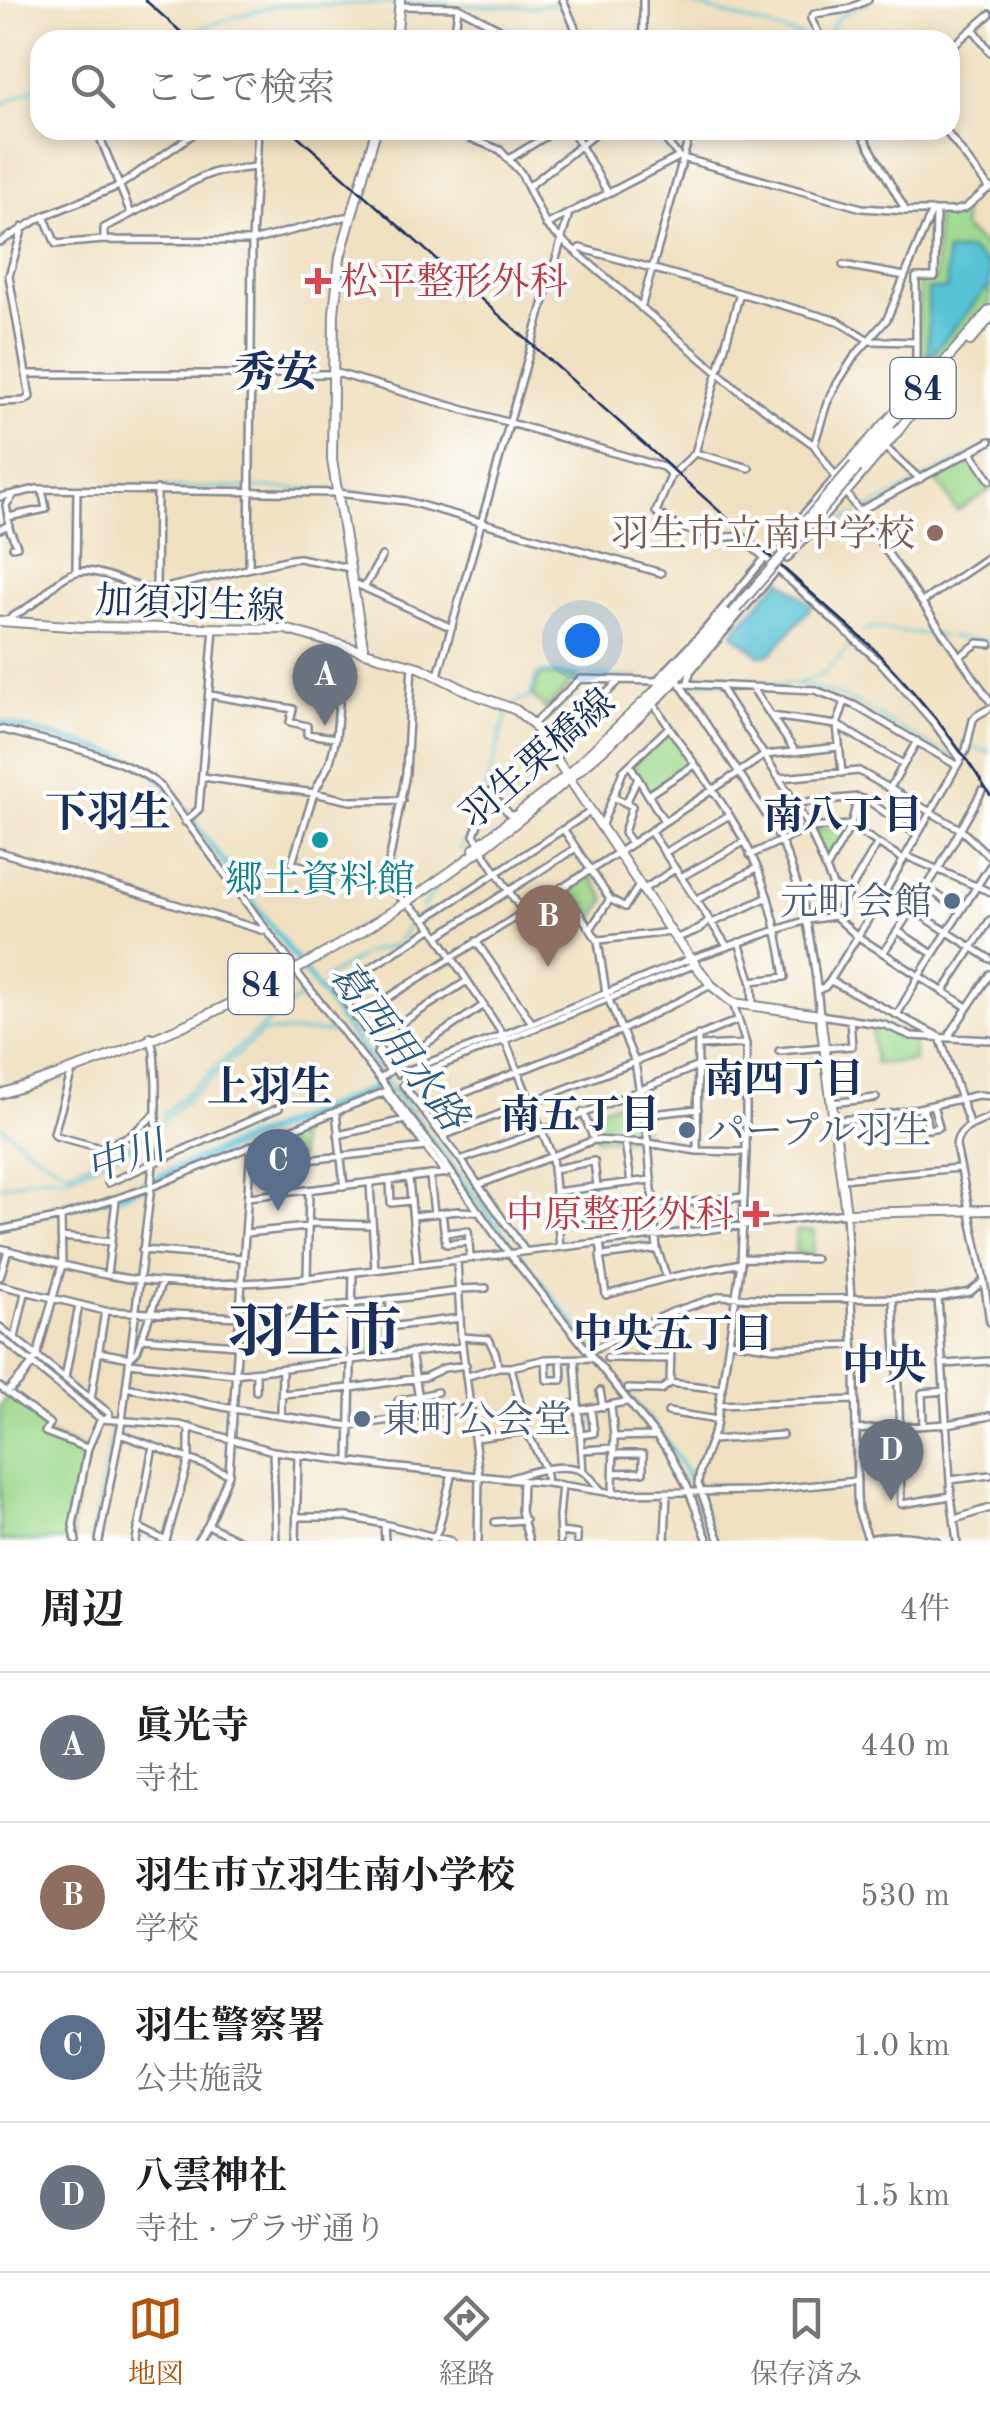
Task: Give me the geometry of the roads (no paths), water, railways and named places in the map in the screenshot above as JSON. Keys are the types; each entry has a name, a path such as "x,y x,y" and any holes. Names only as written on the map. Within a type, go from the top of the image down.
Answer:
{"main road":[{"path":"397,30 400,3"},
{"path":"364,652 332,460 333,373 340,258 373,140"},
{"name":"羽生栗橋線","path":"935,378 990,310"},
{"name":"羽生栗橋線","path":"0,1092 72,1071 215,1013 405,902 481,847 568,777 678,678 734,607 990,318"},
{"path":"836,477 889,417 935,378"},
{"path":"846,492 898,431 935,378"},
{"name":"加須羽生線","path":"2,622 83,628 285,630 412,665 516,710 533,724 550,748 692,962 733,1003"},
{"name":"羽生栗橋線","path":"481,847 568,777 678,678"},
{"path":"733,1003 820,1015 846,1213 990,1210"},
{"name":"羽生栗橋線","path":"0,1092 151,1038"}],"street":[{"path":"563,0 576,30"},
{"path":"644,0 646,30"},
{"path":"817,30 811,19 814,14 848,10 868,0"},
{"path":"400,3 458,7 502,30"},
{"path":"455,30 458,7"},
{"path":"960,39 990,14"},
{"path":"973,28 990,52"},
{"path":"100,140 130,214"},
{"path":"0,242 44,216 119,186 185,140"},
{"path":"250,568 252,241 257,140"},
{"path":"509,159 540,140"},
{"path":"578,140 608,193"},
{"path":"528,187 587,140"},
{"path":"667,140 681,157 862,208 954,211 965,208 990,188 953,140"},
{"path":"641,308 687,140"},
{"path":"866,140 906,210"},
{"path":"477,141 500,150 521,172 546,224 562,240 742,394 814,445 990,705 973,720 968,748 830,981 818,990"},
{"path":"546,224 681,157"},
{"path":"104,240 104,228 215,172 256,167"},
{"path":"814,445 827,403 854,357 887,318 934,210"},
{"path":"918,390 916,278 935,278 934,210"},
{"path":"438,675 569,213"},
{"path":"44,216 56,244 104,240 252,241 350,218"},
{"path":"0,402 30,397 8,276 23,226"},
{"path":"576,252 580,248 838,321 868,340 916,342"},
{"path":"843,265 905,276"},
{"path":"740,293 695,453 672,475 656,512 678,527 718,538 740,536 883,665 934,723 958,761"},
{"path":"26,374 333,373 663,467 672,475"},
{"path":"859,510 990,441"},
{"path":"887,449 920,479"},
{"path":"971,452 990,480"},
{"path":"695,453 748,468"},
{"path":"836,477 774,548 787,559 846,492"},
{"path":"156,590 157,489"},
{"path":"0,496 42,490 251,490 337,493 406,501 661,573"},
{"path":"8,517 46,509 42,490"},
{"path":"76,571 77,490"},
{"path":"14,547 17,546 4,527 10,525 6,505 16,494"},
{"path":"365,586 382,556"},
{"path":"922,602 990,556"},
{"path":"2,622 76,571 156,590 300,558 350,568"},
{"path":"678,678 765,558"},
{"path":"533,724 580,679 654,682 690,672 778,569"},
{"path":"352,582 452,628"},
{"path":"185,822 199,809 214,628"},
{"path":"960,656 978,643 990,644"},
{"path":"344,647 336,738 292,863 394,892 438,936 504,1038 542,1130 552,1156 560,1247"},
{"path":"384,888 406,773 412,665"},
{"path":"678,678 720,686 812,690 845,700 958,761"},
{"path":"678,678 780,840 807,920 820,1015 884,1025 911,1036 990,1040"},
{"path":"550,748 620,681"},
{"path":"720,686 795,804 833,886 848,894"},
{"path":"752,687 794,751"},
{"path":"210,696 293,709 290,722 307,726 308,734 336,738"},
{"path":"842,773 837,725 845,700"},
{"path":"653,702 744,842 768,896 785,977 751,981"},
{"path":"771,716 837,725 903,764"},
{"path":"601,826 623,771 669,727"},
{"path":"0,729 116,761 145,773 160,786 448,1173"},
{"path":"890,788 917,742"},
{"path":"356,1018 765,756 838,747"},
{"path":"630,764 664,821"},
{"path":"648,794 694,764"},
{"path":"780,778 859,771 960,829 990,856"},
{"path":"203,777 351,801 402,800"},
{"path":"626,803 638,778"},
{"path":"883,953 939,868 982,790"},
{"path":"513,818 490,792 474,835 522,911"},
{"path":"613,797 632,806 624,832 631,843"},
{"path":"795,804 858,798 917,835"},
{"path":"826,869 851,825 858,798"},
{"path":"424,919 591,811"},
{"path":"664,853 728,816"},
{"path":"750,855 808,828 851,825 877,844 990,892"},
{"path":"564,830 610,899 625,907 642,887 676,870"},
{"path":"650,831 727,946"},
{"path":"681,878 744,842"},
{"path":"708,1541 681,1472 592,1358 518,1252 461,1160 403,1086 414,1076 727,946 807,920 834,916 877,844"},
{"path":"438,936 576,848"},
{"path":"0,852 268,932"},
{"path":"898,1015 990,866"},
{"path":"696,900 757,868"},
{"path":"562,887 598,940 607,997 635,1062 648,1143 657,1249 667,1278"},
{"path":"926,887 961,910"},
{"path":"885,892 990,959"},
{"path":"598,940 673,936 700,929 768,896"},
{"path":"590,929 610,899"},
{"path":"834,916 857,936 967,1007"},
{"path":"944,992 990,920"},
{"path":"432,928 337,990 398,1074 607,997"},
{"path":"897,931 933,954"},
{"path":"476,942 532,1024"},
{"path":"739,942 754,1006"},
{"path":"950,1037 990,974"},
{"path":"398,1025 467,981"},
{"path":"830,981 940,1037 970,1126"},
{"path":"422,1110 620,1031 712,985"},
{"path":"382,1002 426,1064"},
{"path":"720,1541 698,1484 717,1420 742,1260 746,1044 733,1003"},
{"path":"418,1049 484,1005"},
{"path":"779,1052 852,1046 850,1019"},
{"path":"442,1136 738,1020"},
{"path":"697,1151 698,1035"},
{"path":"99,1541 122,1421 151,1187 156,1114 151,1038"},
{"path":"698,1046 746,1044"},
{"path":"380,1049 377,1054 390,1071 380,1078"},
{"path":"461,1160 698,1066"},
{"path":"72,1071 56,1136 100,1148 131,1135 156,1114"},
{"path":"0,1230 116,1200 384,1092 480,1212 518,1252"},
{"path":"833,1121 891,1114 978,1094 990,1096"},
{"path":"831,1104 876,1098"},
{"path":"923,1107 928,1129 938,1127 933,1105"},
{"path":"108,1183 279,1108"},
{"path":"642,1116 698,1109"},
{"path":"336,1112 344,1186"},
{"path":"583,1112 594,1140"},
{"path":"990,1117 956,1138 987,1281 990,1322"},
{"path":"338,1135 406,1120"},
{"path":"478,1185 594,1140 746,1152"},
{"path":"625,1142 631,1183"},
{"path":"198,1541 229,1474 251,1146"},
{"path":"250,1166 427,1147"},
{"path":"553,1170 594,1160 598,1187"},
{"path":"841,1180 960,1168"},
{"path":"248,1197 448,1173"},
{"path":"430,1176 434,1214"},
{"path":"409,1178 417,1264"},
{"path":"554,1192 651,1180"},
{"path":"390,1181 392,1203 411,1202"},
{"path":"370,1183 375,1270"},
{"path":"307,1278 310,1190"},
{"path":"557,1220 744,1197"},
{"path":"107,1276 116,1200"},
{"path":"442,1212 446,1244 469,1242"},
{"path":"413,1216 480,1212"},
{"path":"486,1288 239,1316 105,1311 0,1281 4,1249 107,1276 241,1284 846,1213 858,1511 867,1540 902,1536 937,1541"},
{"path":"0,1399 22,1379 38,1356 62,1265 61,1217"},
{"path":"245,1234 308,1225 372,1225"},
{"path":"444,1233 468,1231 470,1258"},
{"path":"61,1237 111,1242"},
{"path":"600,1243 606,1295 742,1260 815,1259"},
{"path":"602,1256 657,1249"},
{"path":"142,1250 243,1258"},
{"path":"457,1260 462,1347 479,1476 478,1541"},
{"path":"350,1461 353,1272"},
{"path":"596,1348 672,1312 721,1296 938,1298 970,1292 987,1281"},
{"path":"130,1360 137,1351 162,1282"},
{"path":"15,1338 26,1291"},
{"path":"938,1298 957,1541"},
{"path":"389,1355 390,1299"},
{"path":"893,1300 901,1504 951,1496"},
{"path":"65,1378 79,1305"},
{"path":"91,1399 105,1311"},
{"path":"670,1383 672,1312"},
{"path":"390,1327 460,1318"},
{"path":"0,1327 108,1414 88,1448 73,1525 76,1541"},
{"path":"0,1337 105,1419 190,1427 273,1451 614,1494 691,1493 857,1481"},
{"path":"461,1337 489,1340 498,1367"},
{"path":"141,1338 237,1345"},
{"path":"729,1342 774,1348 853,1345"},
{"path":"98,1352 234,1374 462,1347"},
{"path":"410,1352 422,1416"},
{"path":"468,1376 546,1359 592,1358"},
{"path":"607,1358 670,1359"},
{"path":"546,1359 547,1380 562,1380 561,1360"},
{"path":"575,1360 583,1472"},
{"path":"943,1364 990,1361"},
{"path":"282,1394 415,1379 466,1365"},
{"path":"511,1367 527,1431 545,1468 547,1483"},
{"path":"281,1416 282,1369"},
{"path":"256,1372 256,1391"},
{"path":"628,1389 661,1390 670,1383 722,1389"},
{"path":"0,1387 50,1424 44,1432 88,1448"},
{"path":"126,1387 232,1409 350,1426 470,1408"},
{"path":"600,1390 602,1407"},
{"path":"401,1419 398,1400 437,1392"},
{"path":"923,1424 922,1393 945,1392"},
{"path":"719,1406 855,1400"},
{"path":"547,1404 592,1408 626,1402"},
{"path":"611,1406 614,1494"},
{"path":"581,1435 594,1433 592,1408"},
{"path":"668,1412 717,1420"},
{"path":"855,1430 947,1424 990,1416"},
{"path":"138,1527 166,1541 189,1459 190,1427"},
{"path":"474,1439 527,1431"},
{"path":"120,1434 229,1474"},
{"path":"712,1440 782,1435"},
{"path":"614,1437 655,1436"},
{"path":"136,1541 153,1446"},
{"path":"582,1450 643,1454 644,1472 614,1473"},
{"path":"273,1451 276,1541"},
{"path":"296,1541 298,1454"},
{"path":"509,1479 545,1468 583,1472 603,1492"},
{"path":"434,1539 452,1473"},
{"path":"950,1480 990,1476"},
{"path":"522,1480 522,1511 529,1541"},
{"path":"560,1541 562,1485"},
{"path":"666,1541 667,1493"},
{"path":"955,1519 990,1508"},
{"path":"297,1517 348,1517 451,1541"},
{"path":"496,1522 524,1520"},
{"path":"384,1524 385,1541"},
{"path":"208,1525 240,1541"},
{"path":"560,1532 577,1534 577,1541"}],"water":[{"path":"970,250 990,267 990,285 928,359 928,289 947,289 946,252"},
{"path":"781,579 812,606 770,654 759,655 732,633"}],"waterway":[{"path":"677,0 779,30"},
{"path":"830,30 840,16 871,0"},
{"path":"461,5 533,7 560,2"},
{"path":"215,23 274,6 395,3"},
{"path":"403,3 450,4"},
{"path":"201,30 211,24"},
{"path":"0,105 30,91"},
{"path":"975,453 988,446"},
{"path":"864,511 968,456"},
{"path":"106,487 155,488"},
{"path":"159,488 246,488"},
{"path":"253,488 332,489"},
{"path":"342,491 366,493"},
{"path":"807,540 857,513"},
{"path":"709,620 724,603"},
{"path":"863,632 884,629"},
{"path":"886,630 942,636"},
{"path":"949,637 990,641"},
{"path":"798,684 825,673 854,642"},
{"path":"515,703 531,696 535,678 541,672 640,678"},
{"path":"691,681 789,685"},
{"path":"793,685 834,694 896,726"},
{"path":"460,850 482,800 508,711"},
{"name":"葛西用水路","path":"0,722 125,756 165,783 398,1097 667,1442 691,1481 714,1541"},
{"path":"900,728 913,736"},
{"path":"916,737 945,755 953,754"},
{"path":"970,746 990,752"},
{"path":"422,908 435,890"},
{"path":"364,954 395,945 414,918"},
{"path":"324,979 360,957"},
{"path":"162,1115 305,993"},
{"path":"555,1017 605,997"},
{"path":"0,1186 45,1176 66,1178 136,1145 263,1032 339,1032"},
{"path":"397,1079 441,1063"},
{"name":"中川","path":"0,1223 126,1192 377,1088"},
{"path":"0,1125 30,1150 66,1171"},
{"path":"68,1172 132,1143 149,1130"},
{"path":"0,1330 32,1357"},
{"path":"37,1361 103,1414"},
{"path":"91,1541 112,1431"}],"railway":[{"path":"145,0 179,30"},
{"path":"302,140 871,646 935,717 990,795"}],"place":[{"name":"松平整形外科","path":"318,281"},
{"name":"羽生市立南中学校","path":"935,533"},
{"name":"眞光寺","path":"325,726"},
{"name":"郷土資料館","path":"320,840"},
{"name":"元町会館","path":"952,901"},
{"name":"羽生市立羽生南小学校","path":"548,967"},
{"name":"パープル羽生","path":"687,1130"},
{"name":"羽生警察署","path":"278,1211"},
{"name":"中原整形外科","path":"756,1214"},
{"name":"東町公会堂","path":"362,1419"},
{"name":"八雲神社","path":"891,1501"}],"district":[{"name":"秀安","path":"276,371"},
{"name":"下羽生","path":"108,811"},
{"name":"南八丁目","path":"843,814"},
{"name":"南四丁目","path":"784,1078"},
{"name":"上羽生","path":"270,1086"},
{"name":"南五丁目","path":"580,1114"},
{"name":"羽生市","path":"315,1331"},
{"name":"中央五丁目","path":"673,1333"},
{"name":"中央","path":"884,1364"}]}
